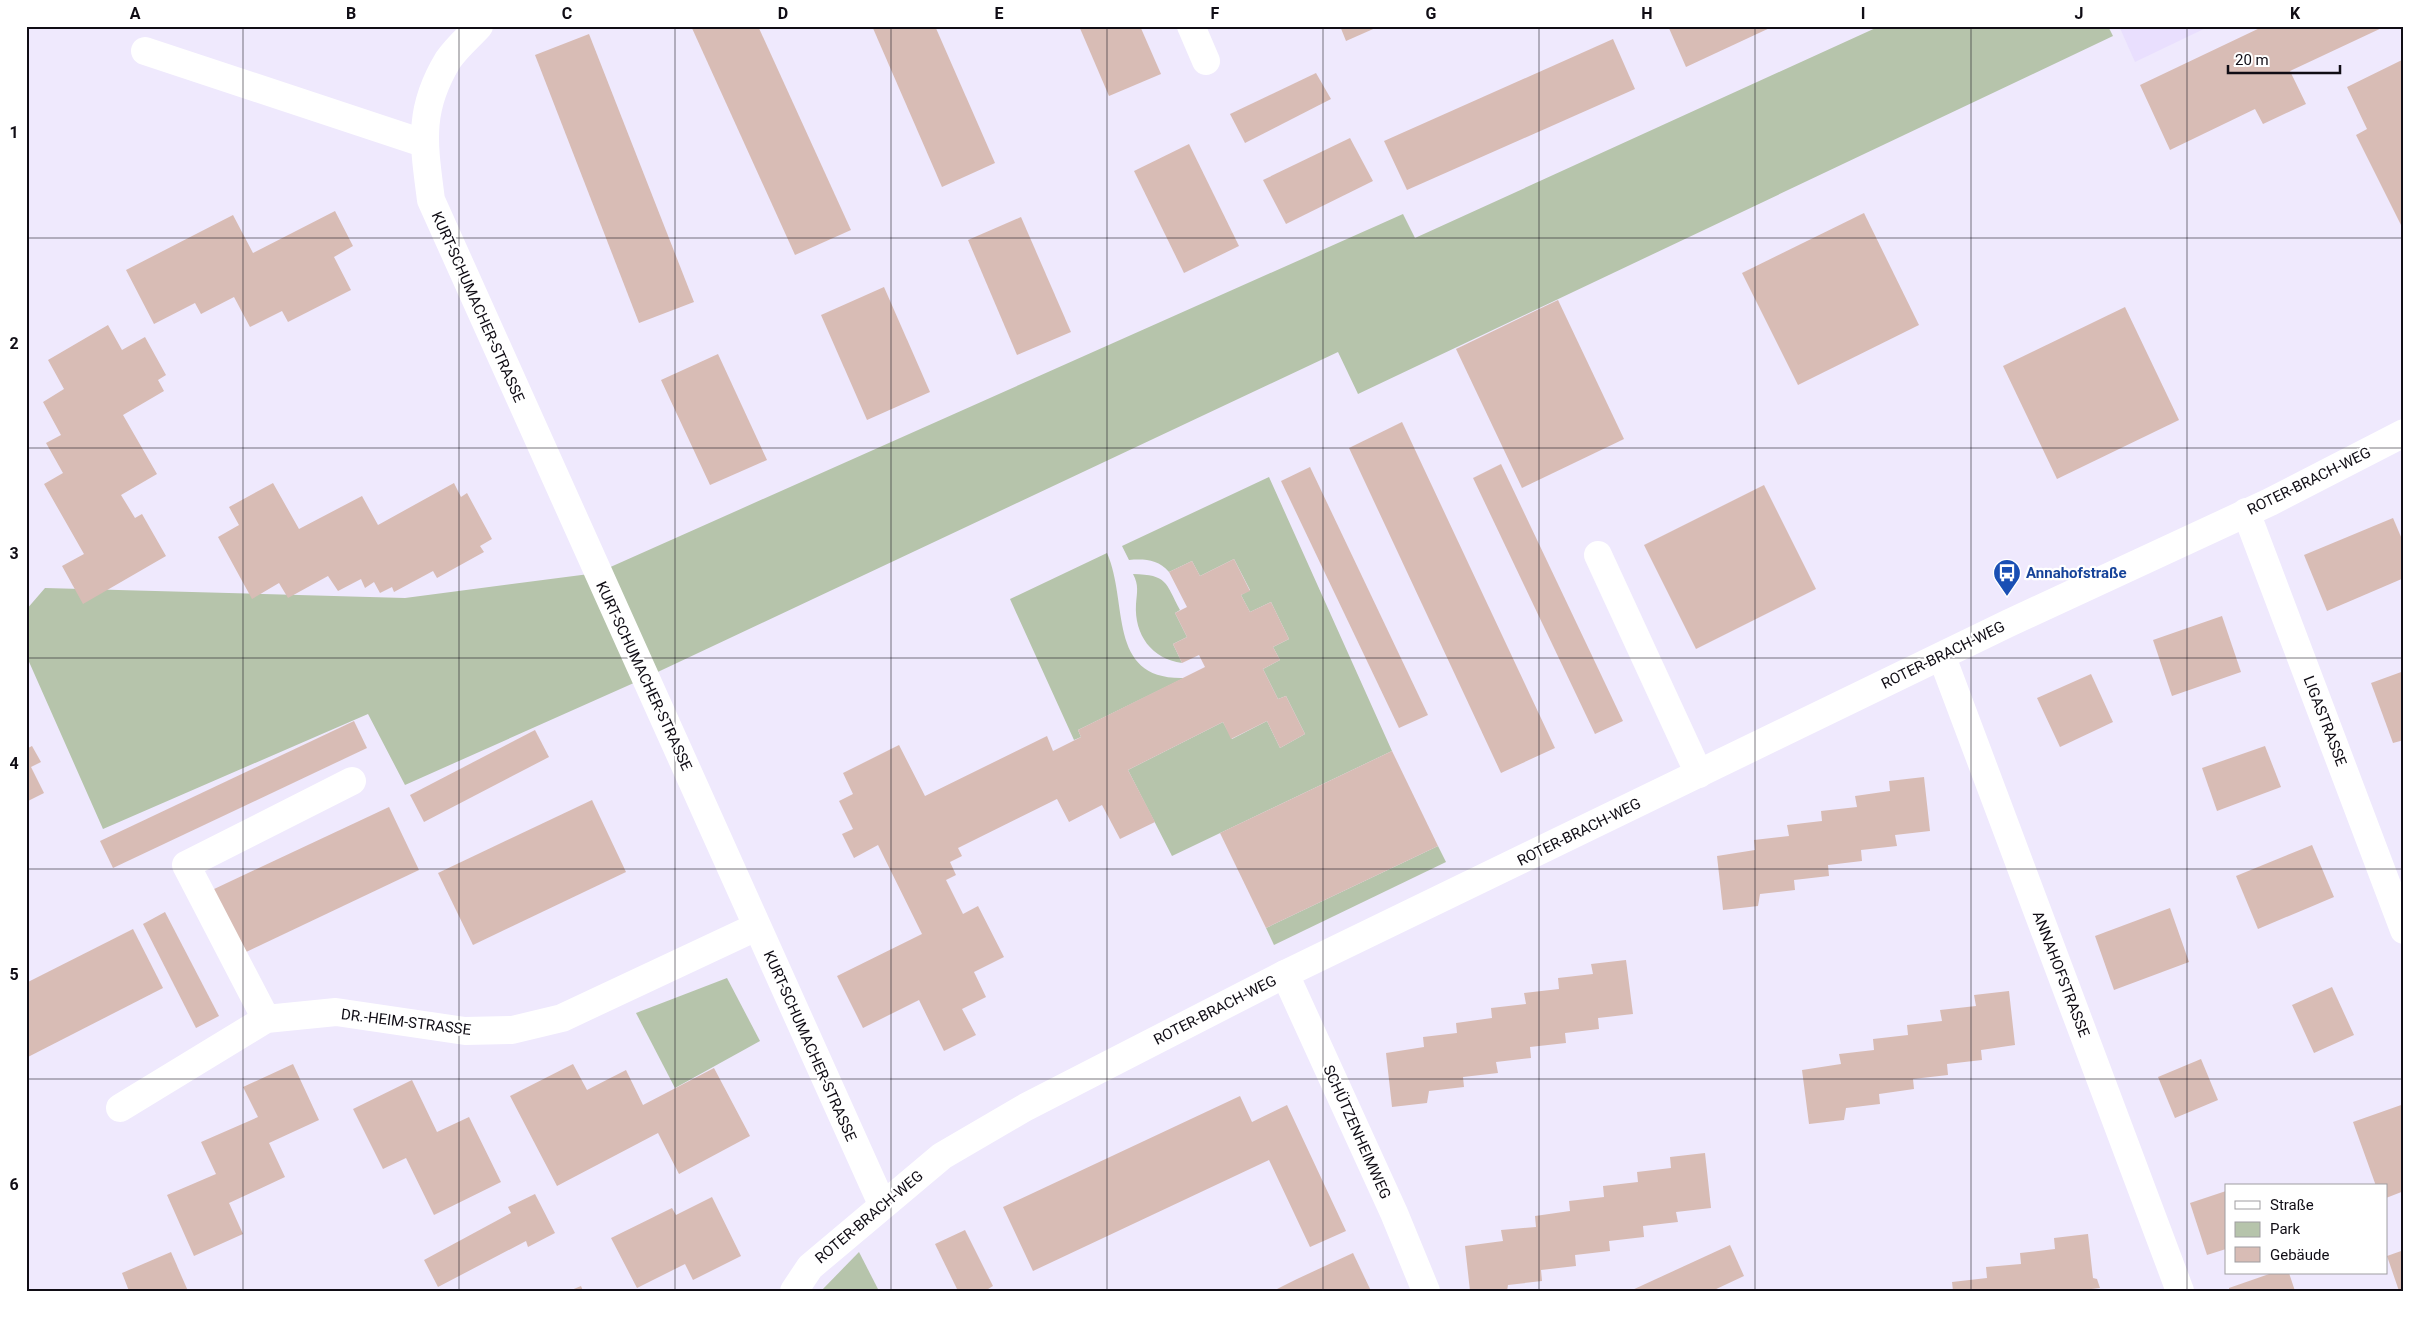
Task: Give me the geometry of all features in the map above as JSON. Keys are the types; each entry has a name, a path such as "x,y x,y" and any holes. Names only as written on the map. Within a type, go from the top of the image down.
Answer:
{"street":[{"name":"KURT-SCHUMACHER-STRASSE","path":"479,26 449,59 429,100 424,143 431,200 601,581 666,720 756,928 882,1204"},
{"path":"1191,26 1206,62"},
{"path":"145,51 424,143"},
{"name":"ROTER-BRACH-WEG","path":"794,1291 810,1268 882,1204 942,1156 1026,1107 1285,974 1942,656 2246,512 2404,434"},
{"name":"LIGASTRASSE","path":"2246,512 2404,930"},
{"path":"1598,555 1699,774"},
{"name":"ANNAHOFSTRASSE","path":"1942,656 2180,1291"},
{"path":"266,1019 186,865 352,782"},
{"name":"DR.-HEIM-STRASSE","path":"120,1108 266,1019 336,1012 465,1032 512,1030 562,1018 756,928"},
{"name":"SCHÜTZENHEIMWEG","path":"1285,974 1394,1213 1426,1291"}],"shaded area":[{"path":"2119,26 2210,26 2135,62"}],"green space":[{"path":"1880,26 2108,26 2113,36 1358,394 1338,352 645,678 405,785 368,714 103,829 26,655 26,610 45,588 405,598 597,573 1403,214 1415,238"},
{"path":"1269,477 1392,751 1172,856 1128,770 1223,722 1232,739 1267,721 1280,748 1305,734 1286,696 1278,699 1263,669 1280,660 1273,647 1289,639 1271,602 1250,612 1241,595 1250,590 1234,559 1200,576 1192,561 1169,572 1155,562 1129,560 1122,546"},
{"path":"1107,553 1113,573 1124,635 1131,653 1142,666 1159,675 1184,678 1078,730 1081,737 1074,740 1010,599"},
{"path":"1133,574 1159,578 1168,587 1180,610 1175,613 1187,637 1173,644 1182,663 1171,661 1154,651 1142,635 1136,615 1137,589"},
{"path":"1438,846 1446,862 1274,945 1266,928"},
{"path":"727,978 760,1041 675,1088 636,1013"},
{"path":"859,1252 879,1291 821,1291"}],"building":[{"path":"691,26 758,26 851,230 795,255"},
{"path":"872,26 935,26 995,163 942,187"},
{"path":"1079,26 1140,26 1161,74 1109,96"},
{"path":"1340,26 1380,26 1346,41"},
{"path":"1668,26 1774,26 1686,67"},
{"path":"2264,26 2386,26 2290,71 2306,104 2263,124 2255,109 2170,150 2140,85"},
{"path":"589,34 694,302 639,323 535,55"},
{"path":"1613,39 1635,89 1407,190 1384,141"},
{"path":"2404,59 2404,231 2356,135 2367,129 2347,87"},
{"path":"1316,73 1331,99 1245,143 1230,114"},
{"path":"1350,138 1373,181 1286,224 1263,180"},
{"path":"1189,144 1239,246 1184,273 1134,171"},
{"path":"335,211 353,246 334,257 351,290 288,322 282,311 250,327 234,297 201,314 195,303 154,324 126,270 233,215 253,253"},
{"path":"1864,213 1919,325 1798,385 1742,273"},
{"path":"1021,217 1071,332 1017,355 968,240"},
{"path":"884,287 930,392 867,420 821,315"},
{"path":"1558,300 1624,439 1522,488 1456,349"},
{"path":"2125,307 2179,420 2057,479 2003,366"},
{"path":"108,325 122,350 145,337 166,375 158,380 164,391 123,415 157,474 121,495 135,518 142,514 166,556 83,604 62,566 84,554 44,484 63,473 46,443 61,435 43,402 64,389 48,360"},
{"path":"718,354 767,460 710,485 661,380"},
{"path":"1402,422 1555,748 1501,773 1349,448"},
{"path":"1501,464 1623,721 1595,734 1473,478"},
{"path":"1310,467 1428,715 1399,728 1281,481"},
{"path":"273,483 299,529 362,496 378,525 454,483 461,497 467,493 492,539 480,546 484,552 437,578 433,571 394,592 392,587 380,593 374,582 365,588 361,579 338,591 328,576 288,598 279,583 252,599 218,537 239,525 229,507"},
{"path":"1764,485 1816,589 1696,649 1644,545"},
{"path":"2393,518 2404,544 2404,578 2327,611 2304,555"},
{"path":"1234,559 1250,591 1241,595 1250,612 1271,602 1289,639 1273,647 1280,660 1263,669 1278,699 1286,696 1305,734 1280,748 1267,721 1231,739 1223,722 1128,770 1155,822 1120,839 1102,805 1069,822 1057,799 958,848 962,856 950,862 956,875 946,880 963,914 978,906 1004,957 974,972 986,997 962,1009 976,1035 944,1051 919,1000 863,1028 837,976 922,934 878,845 854,858 842,834 853,829 839,801 853,794 843,773 899,745 925,796 1047,736 1053,751 1081,737 1078,730 1205,667 1199,655 1182,663 1173,644 1187,637 1175,613 1187,607 1169,572 1192,561 1200,576"},
{"path":"2222,616 2241,672 2172,696 2153,640"},
{"path":"2404,671 2404,740 2393,743 2371,683"},
{"path":"2091,674 2113,722 2060,747 2037,698"},
{"path":"354,721 367,748 113,868 100,841"},
{"path":"535,730 549,757 424,822 410,795"},
{"path":"32,746 41,762 31,767 44,793 26,802 26,749"},
{"path":"2265,746 2281,787 2217,811 2202,768"},
{"path":"1392,751 1438,846 1266,928 1220,833"},
{"path":"1924,777 1930,831 1895,835 1897,846 1861,850 1862,861 1828,865 1829,876 1794,880 1795,890 1760,894 1758,906 1723,910 1717,856 1755,850 1754,840 1789,836 1787,825 1822,821 1821,811 1857,807 1855,796 1890,791 1889,781"},
{"path":"592,800 626,872 473,945 438,873"},
{"path":"389,807 419,870 242,954 212,890"},
{"path":"2312,845 2334,897 2258,929 2236,876"},
{"path":"2170,908 2189,962 2114,990 2095,936"},
{"path":"165,912 219,1016 196,1028 143,924"},
{"path":"133,929 163,988 26,1058 26,983"},
{"path":"1626,960 1633,1014 1598,1018 1599,1029 1565,1033 1566,1043 1530,1047 1531,1058 1496,1062 1498,1073 1463,1077 1464,1087 1429,1091 1427,1103 1392,1107 1386,1053 1424,1047 1423,1037 1457,1033 1456,1023 1492,1018 1491,1008 1526,1004 1524,993 1559,989 1558,978 1593,974 1591,964"},
{"path":"2332,987 2354,1035 2314,1053 2292,1005"},
{"path":"2009,991 2015,1045 1981,1050 1982,1060 1947,1064 1948,1075 1913,1079 1914,1089 1879,1094 1880,1104 1846,1108 1844,1120 1809,1124 1802,1070 1841,1064 1839,1054 1874,1050 1873,1039 1908,1035 1907,1025 1942,1021 1940,1010 1976,1006 1974,995"},
{"path":"2201,1059 2218,1100 2175,1118 2158,1077"},
{"path":"293,1064 319,1120 269,1143 285,1177 229,1203 243,1234 194,1256 167,1195 216,1174 201,1142 258,1117 243,1087"},
{"path":"573,1064 587,1090 626,1070 643,1105 714,1068 750,1136 679,1174 658,1133 557,1186 510,1096"},
{"path":"412,1080 437,1132 469,1117 501,1182 434,1215 406,1158 383,1169 353,1109"},
{"path":"1240,1096 1252,1122 1287,1105 1346,1231 1310,1247 1269,1160 1033,1271 1003,1207"},
{"path":"2404,1104 2404,1191 2388,1197 2388,1184 2375,1184 2353,1122"},
{"path":"1705,1153 1711,1208 1676,1212 1678,1222 1643,1226 1644,1237 1609,1241 1610,1251 1575,1255 1576,1266 1541,1270 1542,1281 1508,1285 1507,1291 1470,1291 1465,1246 1503,1241 1501,1230 1536,1227 1535,1216 1570,1211 1569,1201 1604,1197 1603,1186 1638,1182 1637,1172 1671,1168 1670,1157"},
{"path":"2225,1191 2225,1249 2207,1255 2190,1203"},
{"path":"535,1194 555,1233 528,1247 526,1241 438,1287 424,1260 511,1213 508,1207"},
{"path":"712,1197 741,1256 693,1280 685,1264 637,1288 611,1238 672,1208 676,1215"},
{"path":"965,1230 993,1286 985,1291 958,1291 935,1244"},
{"path":"2088,1234 2093,1278 2097,1279 2100,1288 2074,1291 1953,1291 1952,1282 1987,1278 1986,1267 2021,1264 2020,1253 2055,1249 2054,1238"},
{"path":"1730,1245 1744,1276 1712,1291 1630,1291"},
{"path":"2404,1250 2404,1291 2399,1291 2388,1256"},
{"path":"171,1252 188,1291 129,1291 122,1273"},
{"path":"1353,1253 1371,1291 1273,1291 1297,1279"},
{"path":"2269,1274 2289,1274 2295,1291 2229,1291 2229,1288"},
{"path":"581,1286 583,1291 569,1291"}],"place":[{"name":"Annahofstraße","path":"2007,597"}]}
